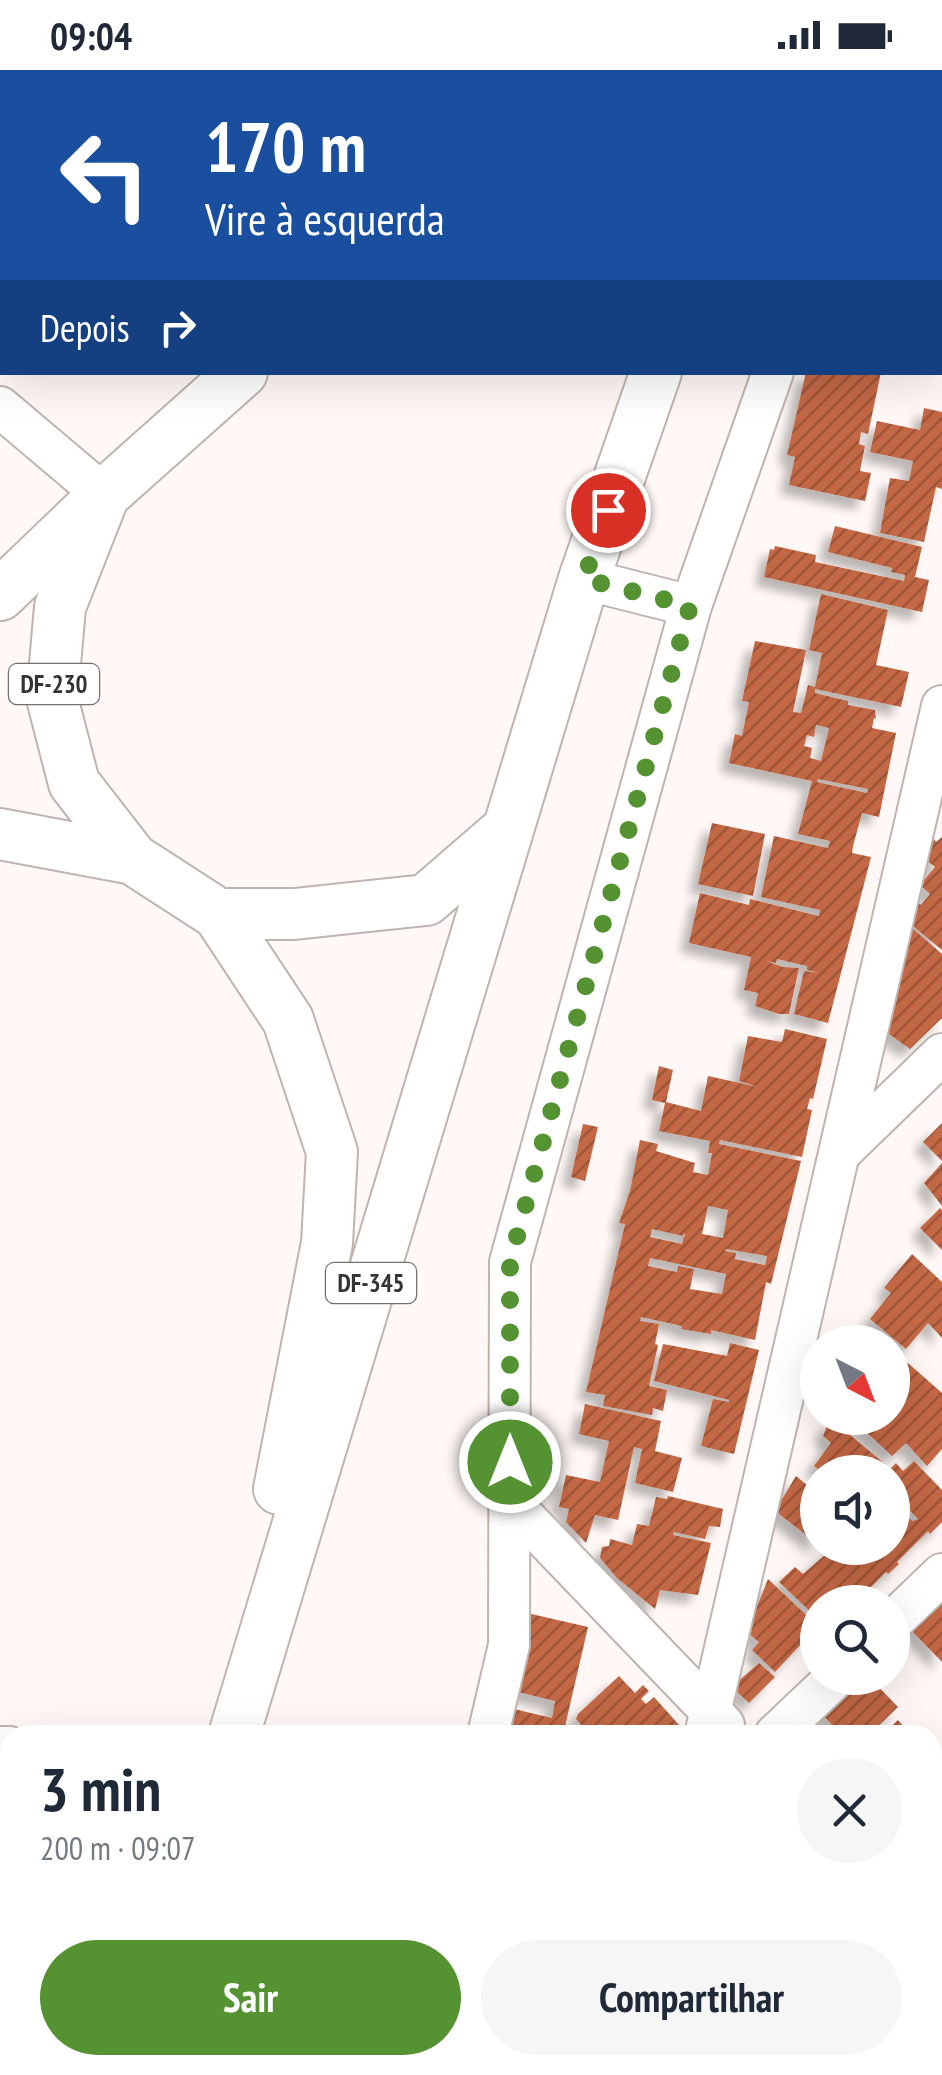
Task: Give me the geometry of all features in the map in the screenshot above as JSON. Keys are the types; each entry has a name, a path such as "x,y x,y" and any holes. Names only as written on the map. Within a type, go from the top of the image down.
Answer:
{"main road":[{"name":"DF-230","path":"0,594 104,494 239,375"},
{"name":"DF-345","path":"235,1725 584,579 655,375"},
{"name":"DF-230","path":"104,494 60,606 52,698 74,783 133,859 218,914"},
{"path":"218,914 294,914 426,900 507,830"},
{"name":"DF-230","path":"0,834 133,859"},
{"name":"DF-345","path":"218,914 288,1020 332,1152 327,1243 234,1725"}],"street":[{"path":"490,1725 509,1645 510,1262 690,606 772,375"},
{"path":"0,408 104,494"},
{"path":"584,579 690,606"},
{"path":"717,1725 942,706"},
{"path":"841,1152 942,1054"},
{"path":"510,1502 715,1725"},
{"path":"910,1605 942,1574"},
{"path":"786,1725 817,1695"}],"building":[{"path":"805,375 880,375 868,434 861,432 859,444 865,446 860,471 871,473 865,501 789,485 795,457 787,455"},
{"path":"924,408 942,412 942,489 936,487 924,542 880,533 890,478 909,481 913,461 870,452 877,421 920,430"},
{"path":"835,526 922,547 915,577 929,580 922,612 764,577 770,549 775,546 816,555 815,562 904,581 905,575 891,572 892,568 828,552"},
{"path":"821,594 888,610 876,665 909,672 901,707 815,689 815,693 848,701 848,705 875,710 872,728 896,733 879,817 862,813 853,846 852,853 871,857 828,1023 794,1014 804,971 820,973 777,959 776,963 766,961 799,968 789,1014 779,1014 755,1006 758,993 744,990 751,957 689,943 700,893 749,905 750,899 819,916 820,910 761,897 774,836 828,848 830,841 798,834 812,781 729,763 735,734 742,736 749,702 742,701 755,641 806,650 793,712 801,713 808,685 815,687 822,653 809,650","holes":["816,725 829,728 821,761 810,758 812,748 804,746 807,735 814,737","818,779 868,789 867,793 817,782"]},
{"path":"712,823 765,834 753,896 698,884"},
{"path":"942,837 942,950 908,922 914,899 921,905 930,894 920,885 935,867 921,856 934,839 936,842"},
{"path":"904,921 942,954 942,1018 910,1049 879,1027"},
{"path":"785,1029 827,1039 813,1099 810,1098 807,1109 812,1110 802,1157 720,1140 719,1144 801,1161 771,1284 766,1282 755,1340 711,1330 711,1334 681,1329 682,1326 641,1317 640,1321 659,1324 649,1386 667,1390 663,1411 653,1408 652,1415 603,1406 605,1395 586,1392 625,1224 619,1223 640,1140 658,1144 656,1151 695,1163 693,1172 708,1175 712,1153 708,1153 710,1141 659,1131 665,1103 652,1100 659,1066 673,1070 666,1102 701,1111 708,1076 758,1087 739,1081 748,1036 782,1042","holes":["708,1206 728,1210 723,1238 702,1234","652,1229 686,1236 682,1244 650,1237","725,1251 767,1256 765,1265 735,1259 736,1253","650,1258 726,1274 722,1294 690,1289 694,1269 678,1266 677,1272 648,1266"]},
{"path":"942,1123 942,1161 923,1142"},
{"path":"583,1124 598,1127 585,1181 571,1177"},
{"path":"942,1163 942,1206 924,1183"},
{"path":"942,1210 942,1250 920,1228"},
{"path":"912,1254 942,1282 942,1338 928,1323 910,1344 910,1325 877,1325 870,1319 891,1293 884,1288"},
{"path":"730,1343 759,1350 734,1454 701,1446 713,1399 729,1400 654,1381 663,1344 727,1356"},
{"path":"910,1365 942,1393 942,1449 927,1466 906,1443 891,1455 869,1435 910,1435"},
{"path":"585,1404 661,1421 655,1451 682,1458 673,1492 635,1483 642,1449 634,1447 618,1520 595,1515 586,1543 566,1522 569,1509 559,1507 566,1475 600,1482 609,1441 579,1434"},
{"path":"850,1435 874,1455 822,1455 831,1443 823,1436"},
{"path":"914,1461 942,1490 942,1522 910,1549 910,1519 918,1519 910,1511 910,1465"},
{"path":"796,1476 800,1479 800,1530 775,1511"},
{"path":"668,1496 723,1509 720,1527 709,1526 705,1539 674,1532 673,1535 711,1543 698,1595 660,1590 655,1609 617,1578 600,1558 602,1547 609,1546 610,1539 632,1545 637,1524 649,1526 656,1497"},
{"path":"813,1565 898,1565 873,1585 800,1585 800,1602 779,1582 795,1567 803,1574"},
{"path":"768,1579 800,1609 800,1645 775,1672 752,1650 759,1642 747,1632"},
{"path":"942,1589 942,1662 910,1629 910,1623"},
{"path":"527,1613 588,1627 565,1725 510,1725 514,1709 552,1718 555,1701 506,1689"},
{"path":"759,1663 775,1677 749,1703 734,1689 735,1684"},
{"path":"619,1676 635,1693 643,1685 649,1691 641,1699 646,1704 654,1697 679,1725 581,1725 576,1719"},
{"path":"836,1695 886,1695 898,1707 879,1725 832,1725 819,1711"}],"route":[{"path":"510,1462 510,1262 690,606 584,579 608,510"}]}
